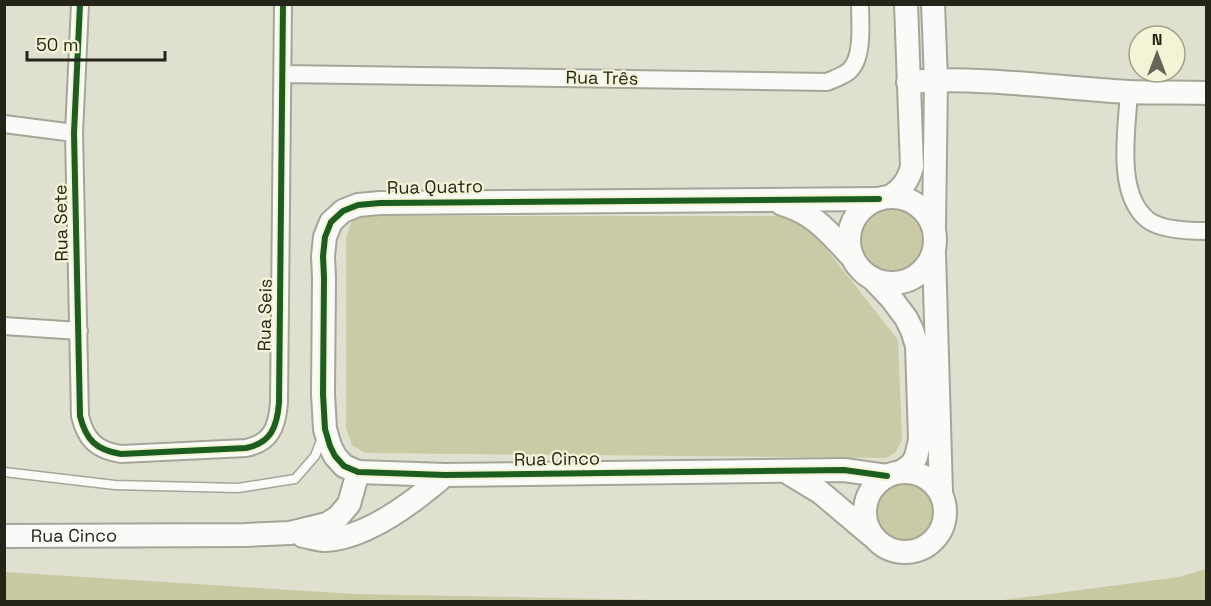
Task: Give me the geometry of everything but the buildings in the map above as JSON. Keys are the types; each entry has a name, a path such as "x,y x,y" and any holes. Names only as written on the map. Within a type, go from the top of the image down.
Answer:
{"street":[{"name":"Rua Sete","path":"80,4 74,133 80,416 89,439"},
{"name":"Rua Seis","path":"89,439 98,447 121,454 246,448 256,446 265,440 278,420 283,4"},
{"name":"Rua Três","path":"283,74 827,82 850,70 856,60 860,44 860,4"},
{"path":"853,258 849,238 855,218 869,203 900,190 906,183 912,167 906,4"},
{"path":"785,471 820,492 880,544 891,550 916,551 927,546 943,528 946,516 941,492 934,254 936,240 934,226 936,80 933,4"},
{"path":"908,82 1002,81 1129,92 1206,93"},
{"path":"1129,92 1125,158 1128,189 1133,202 1149,221 1158,225 1187,231 1206,231"},
{"path":"4,124 74,133"},
{"path":"884,198 901,197 912,201 929,216 934,226"},
{"name":"Rua Quatro","path":"358,472 344,466 335,456 325,429 323,256 325,237 331,222 343,211 357,205 380,203 884,198"},
{"path":"774,200 817,221 891,298 906,318 917,346 919,448 911,465 878,482 871,491 866,501 865,512 866,524 871,535"},
{"path":"872,278 886,283 908,280 926,267 934,254"},
{"path":"4,326 79,331"},
{"name":"Rua Cinco","path":"358,472 445,475 844,470 894,474"},
{"path":"358,472 349,504 364,516 383,520"},
{"path":"894,474 908,472 921,475 941,492"},
{"name":"Rua Cinco","path":"290,533 324,540 354,534 383,520 422,495 445,475"},
{"name":"Rua Cinco","path":"4,536 290,533 327,524 338,517 349,504"}],"lane":[{"path":"4,472 115,486 238,488 295,479 315,456 325,429"}],"green space":[{"path":"892,205 905,207 916,215 924,226 926,239 924,252 916,263 905,271 892,273 879,271 868,263 860,252 858,239 860,226 868,215 879,207"},
{"path":"367,216 782,216 806,223 898,340 902,440 896,452 886,458 365,453 352,445 346,428 346,238 352,220"},
{"path":"904,480 916,482 926,489 933,499 935,511 933,523 926,533 916,540 904,542 892,540 882,533 875,523 873,511 875,499 882,489 892,482"},
{"path":"1206,569 1206,601 996,601 1179,577"},
{"path":"4,572 354,594 709,601 5,602"}],"cycle path":[{"path":"80,4 74,133 80,416 85,432 93,442 105,450 121,454 255,446 267,438 277,419 283,4"},
{"path":"879,199 358,205 343,211 331,222 325,237 323,394 325,429 330,446 344,466 358,472 445,475 844,470 887,476"}]}
